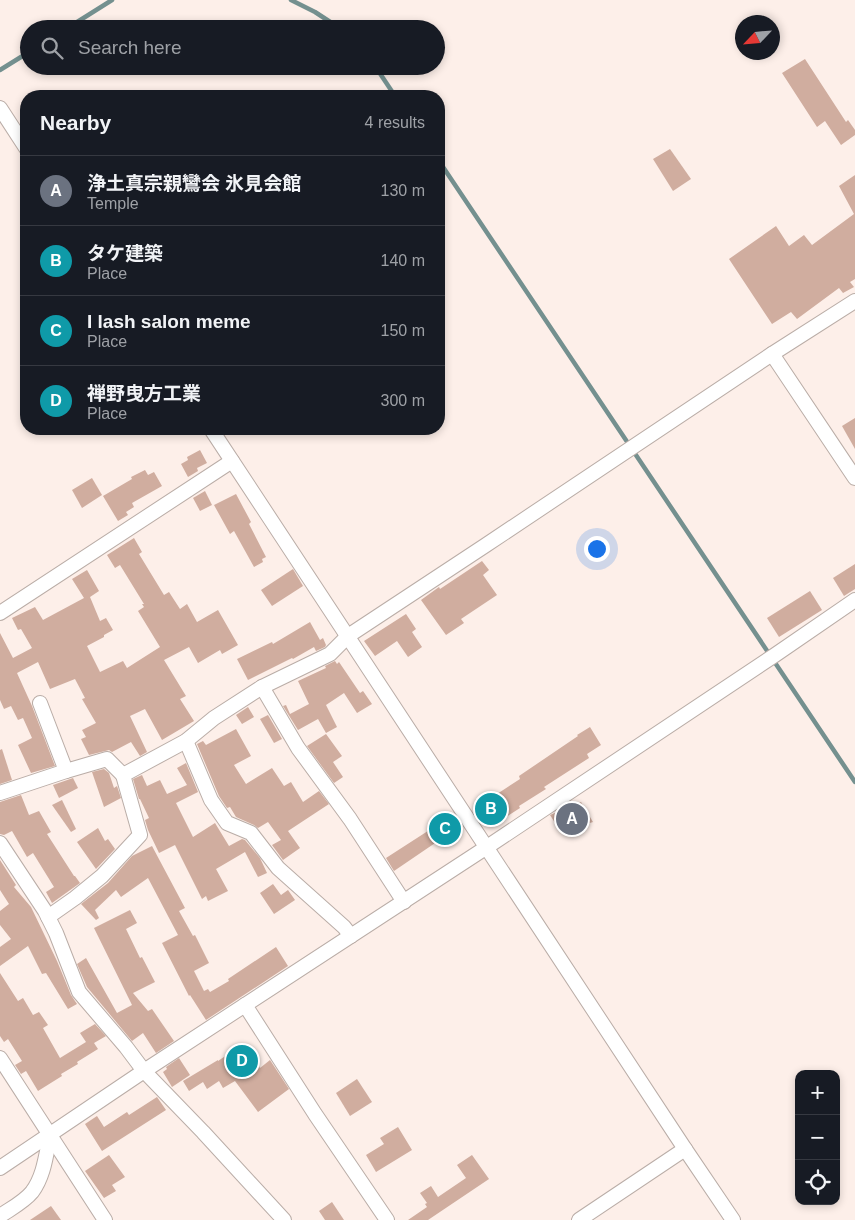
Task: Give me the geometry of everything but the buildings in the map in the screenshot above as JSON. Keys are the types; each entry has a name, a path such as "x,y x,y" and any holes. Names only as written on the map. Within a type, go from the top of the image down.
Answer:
{"street":[{"path":"0,108 20,139"},
{"path":"123,775 186,741 214,718 262,687 330,654 348,636 772,354 855,301"},
{"path":"772,354 855,478"},
{"path":"215,435 733,1220"},
{"path":"0,613 232,461"},
{"path":"0,1168 487,847 855,600"},
{"path":"262,687 298,748 350,819 404,902"},
{"path":"40,703 66,771"},
{"path":"186,741 211,800 227,823 251,833 278,868 344,927 351,936"},
{"path":"0,793 107,759 123,775 140,835 102,876 48,917"},
{"path":"1,846 48,917 79,992 126,1047 144,1072 210,1139 284,1220"},
{"path":"245,1005 315,1114 387,1220"},
{"path":"0,1058 105,1220"},
{"path":"0,1216 25,1199 37,1184 45,1164 50,1136"},
{"path":"579,1220 685,1149"}],"waterway":[{"path":"80,20 112,0"},
{"path":"291,0 327,20"},
{"path":"0,70 20,58"},
{"path":"381,75 391,90"},
{"path":"445,170 855,782"}],"place":[{"name":"タケ建築","path":"491,809"},
{"name":"浄土真宗親鸞会 氷見会館","path":"572,819"},
{"name":"I lash salon meme","path":"445,829"},
{"name":"禅野曳方工業","path":"242,1061"}]}
